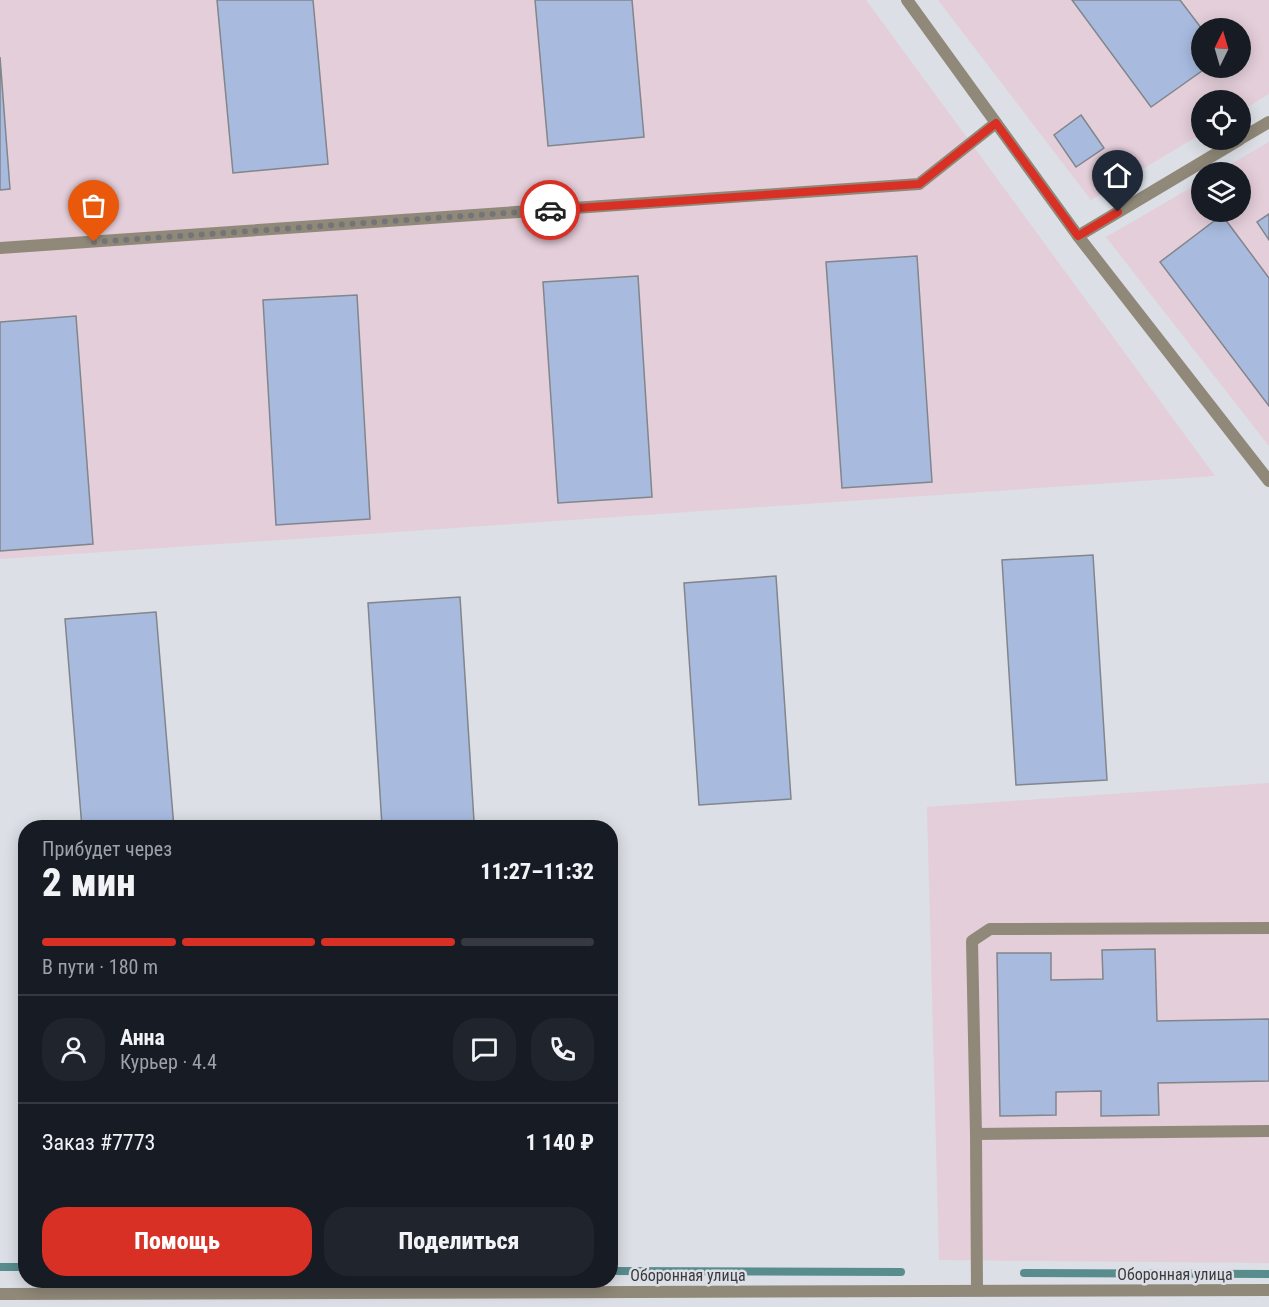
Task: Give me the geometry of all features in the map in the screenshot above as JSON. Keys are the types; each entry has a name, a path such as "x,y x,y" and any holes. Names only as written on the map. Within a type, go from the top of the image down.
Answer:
{"street":[{"path":"907,0 1078,236 1269,481"},
{"path":"1251,133 1269,122"},
{"path":"0,248 919,184 996,123"},
{"path":"1078,236 1222,150"},
{"path":"977,1290 972,941 990,929 1269,928"},
{"path":"976,1134 1269,1131"},
{"name":"Оборонная улица","path":"0,1294 1269,1290"}],"shaded area":[{"path":"0,0 866,0 1215,476 0,559"},
{"path":"938,0 1269,0 1269,94 1251,105 1251,90 1191,90 1191,140 1091,200"},
{"path":"1269,142 1269,446 1106,237 1191,188 1191,222 1251,222 1251,162 1234,162"},
{"path":"1269,783 1269,1263 939,1260 927,807"}],"building":[{"path":"217,0 313,0 328,164 233,173"},
{"path":"535,0 632,0 644,137 548,146"},
{"path":"1072,0 1180,0 1194,18 1191,18 1192,78 1151,107"},
{"path":"0,57 10,189 0,190"},
{"path":"1081,115 1104,148 1076,167 1054,135"},
{"path":"1269,214 1269,240 1257,222"},
{"path":"1213,222 1227,222 1269,278 1269,406 1160,262"},
{"path":"917,256 932,482 842,488 826,262"},
{"path":"638,276 652,497 558,503 543,282"},
{"path":"357,295 370,519 276,525 263,300"},
{"path":"76,316 93,544 0,551 0,322"},
{"path":"1093,555 1107,780 1016,785 1002,560"},
{"path":"776,576 791,799 699,805 684,583"},
{"path":"460,597 474,820 382,820 368,603"},
{"path":"156,612 173,820 81,820 65,619"},
{"path":"1155,949 1157,1021 1269,1019 1269,1081 1158,1083 1159,1115 1101,1116 1101,1091 1056,1092 1056,1115 1000,1116 997,953 1051,953 1051,980 1103,979 1102,950"}],"waterway":[{"path":"0,1267 18,1267"},
{"path":"618,1271 901,1272"},
{"path":"1024,1273 1269,1274"}],"way so far":[{"path":"94,242 550,210"}],"route":[{"path":"550,210 919,184 996,123 1078,236 1118,212"}]}
